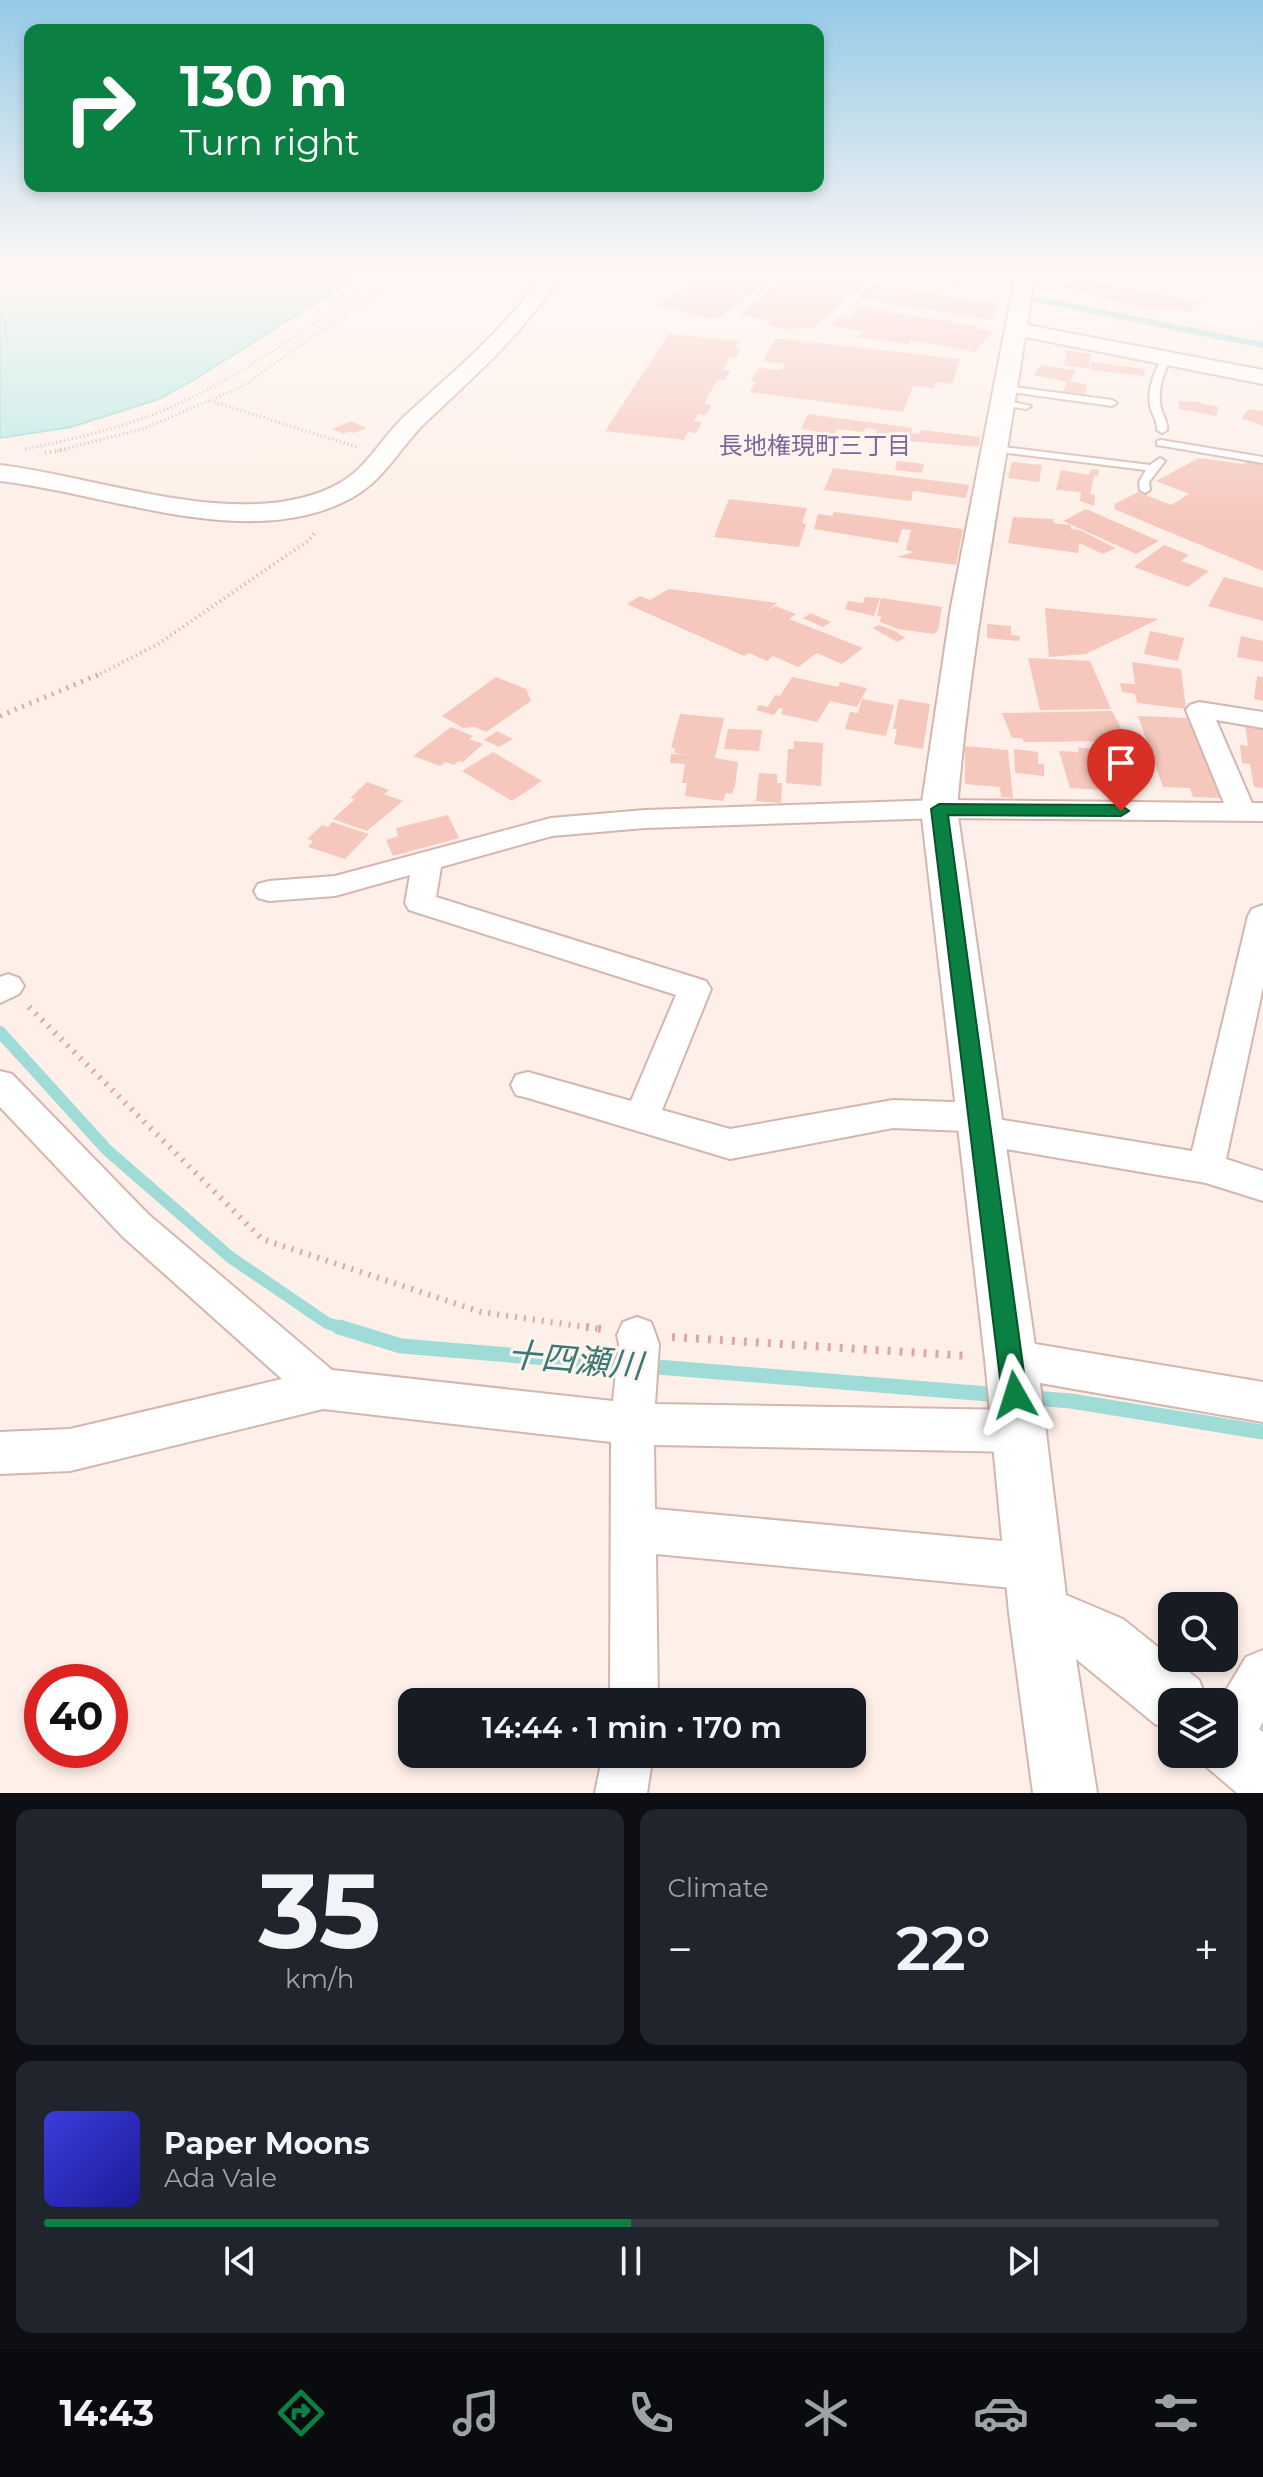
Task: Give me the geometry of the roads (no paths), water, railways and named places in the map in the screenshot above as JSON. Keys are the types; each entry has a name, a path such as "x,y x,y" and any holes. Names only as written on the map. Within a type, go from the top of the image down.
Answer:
{"street":[{"path":"0,473 52,479 233,512 276,511 332,497 353,486 478,357"},
{"path":"1015,357 1012,399 995,449 966,608 942,767 939,809 1065,1793"},
{"path":"1159,357 1263,377"},
{"path":"269,891 335,886 551,827 645,819 939,809 1253,812 1199,710 1263,720"},
{"path":"427,861 420,903 695,989 641,1118"},
{"path":"1206,1168 1263,916"},
{"path":"0,1084 135,1225 323,1389"},
{"path":"528,1085 730,1144 893,1114 981,1124 1206,1168 1263,1186"},
{"path":"634,1688 633,1418 638,1340"},
{"path":"0,1453 70,1450 323,1389 633,1418 1015,1395 1263,1402"},
{"path":"633,1529 1037,1590 1160,1688"},
{"path":"1238,1718 1263,1674"},
{"path":"1238,1753 1263,1773"},
{"path":"621,1793 625,1768"}],"lane":[{"path":"1166,358 1155,380 1154,412 1163,428 1176,428"},
{"path":"1012,399 1112,403"},
{"path":"1161,443 1263,460"},
{"path":"995,449 1156,464 1144,482 1145,490"}],"water":[{"path":"0,357 230,357 159,399 71,427 0,438"}],"waterway":[{"name":"十四瀬川","path":"0,1032 107,1150 230,1257 327,1323 346,1329"},
{"name":"十四瀬川","path":"339,1327 401,1346 629,1365"},
{"name":"十四瀬川","path":"645,1366 1000,1395"},
{"name":"十四瀬川","path":"1032,1398 1071,1401 1263,1432"}],"district":[{"name":"長地権現町三丁目","path":"815,446"}]}
